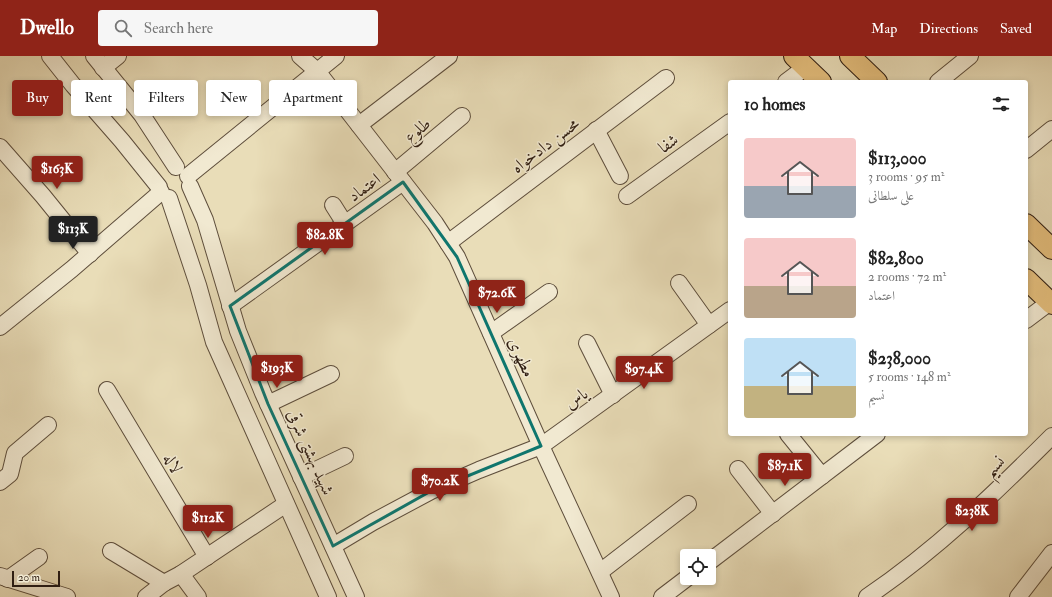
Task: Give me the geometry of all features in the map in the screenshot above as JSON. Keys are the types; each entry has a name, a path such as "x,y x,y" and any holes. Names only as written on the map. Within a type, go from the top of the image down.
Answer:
{"main road":[{"path":"850,56 875,80"},
{"path":"800,62 819,80"},
{"path":"1028,226 1052,249"},
{"path":"1028,281 1051,303"}],"street":[{"path":"50,56 163,192 180,198 188,191 185,176"},
{"path":"98,62 118,56"},
{"name":"مطهری","path":"300,56 317,71 435,223 457,257 541,446 611,597"},
{"path":"185,176 336,56"},
{"path":"359,125 449,56"},
{"path":"940,80 970,56"},
{"name":"شهید بهشتی شرقی","path":"98,62 142,115 185,176 205,220 238,331 268,404 356,597"},
{"path":"787,80 800,62"},
{"name":"محسن دادخواه","path":"448,243 666,78"},
{"name":"طلوع","path":"399,177 462,116"},
{"name":"شفا","path":"627,196 728,123"},
{"path":"1028,148 1052,128"},
{"path":"596,130 620,176"},
{"path":"0,147 43,196 90,254"},
{"path":"185,176 166,169 162,173 158,182 198,285 214,342 328,597"},
{"name":"اعتماد","path":"230,306 345,224 399,177"},
{"path":"0,327 163,192"},
{"path":"333,205 345,224"},
{"path":"679,283 709,325"},
{"path":"491,333 549,292"},
{"path":"1028,319 1051,303"},
{"name":"یاس","path":"333,546 431,490 541,446 728,311"},
{"path":"587,343 613,395"},
{"path":"268,404 331,374"},
{"name":"لاله","path":"107,390 207,557"},
{"path":"0,482 10,474 15,453 48,425"},
{"path":"790,436 822,476"},
{"path":"716,557 875,436"},
{"name":"نسیم","path":"866,597 934,547 1000,488 1052,436"},
{"path":"302,477 345,456"},
{"path":"738,469 773,514"},
{"path":"146,597 164,583 181,574 286,504"},
{"path":"600,572 688,504"},
{"path":"111,552 164,583"},
{"path":"4,578 39,557"},
{"path":"1018,597 1050,558"},
{"path":"181,574 198,597"},
{"path":"4,578 67,597"},
{"path":"662,597 680,583"}],"highlighted area":[{"path":"403,182 457,257 541,446 431,491 333,546 268,404 230,306"}]}
